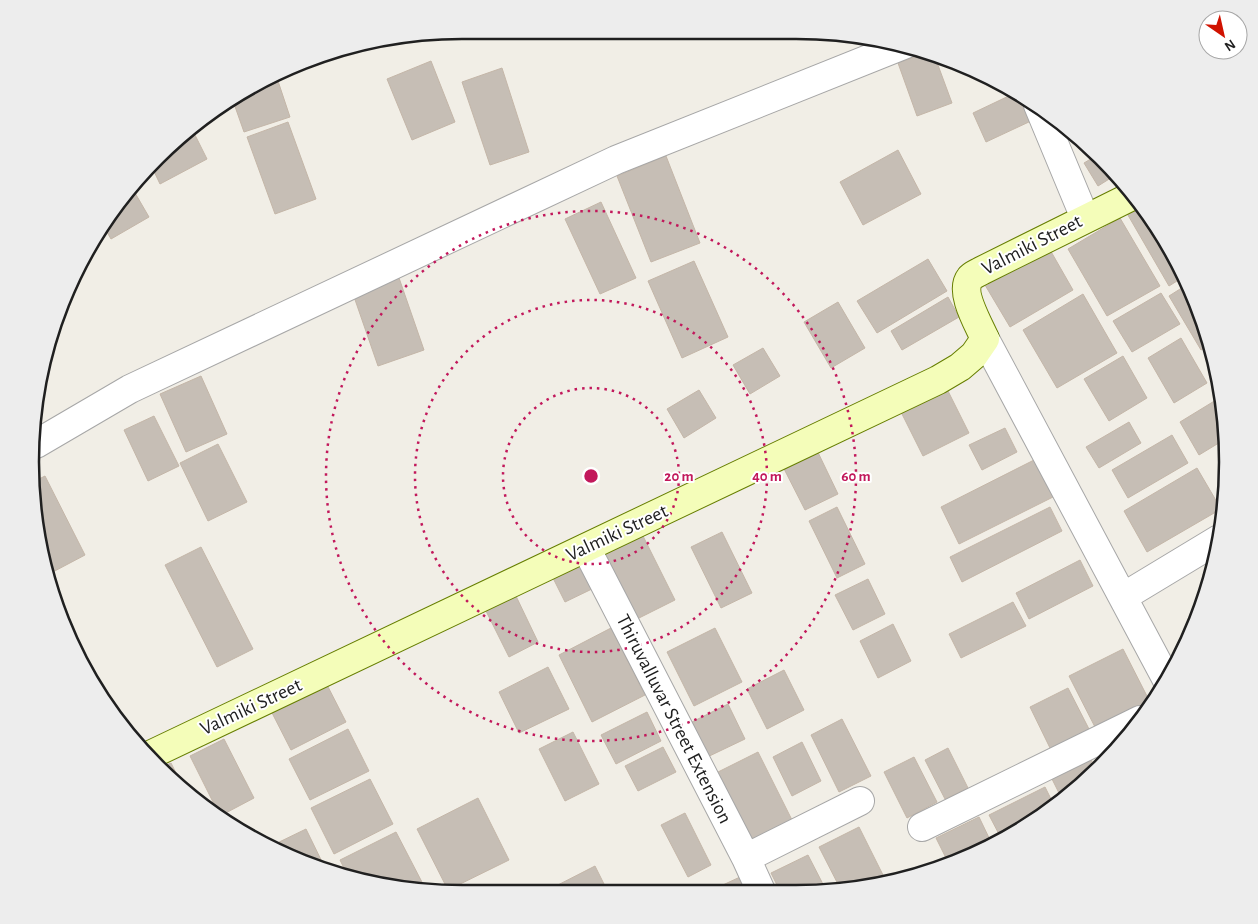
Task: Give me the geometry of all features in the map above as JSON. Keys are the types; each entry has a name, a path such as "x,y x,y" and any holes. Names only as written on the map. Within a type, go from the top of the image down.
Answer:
{"street":[{"path":"40,442 130,389 616,160 892,50"},
{"path":"1044,119 1085,218"},
{"name":"Valmiki Street","path":"155,753 938,380 960,367 974,355 985,340 967,298 966,286 970,277 1127,198"},
{"path":"985,340 1163,673"},
{"path":"1123,596 1211,544"},
{"name":"Thiruvalluvar Street Extension","path":"586,548 758,885"},
{"path":"922,827 1126,727"},
{"path":"746,858 860,801"}],"building":[{"path":"917,56 937,63 952,103 917,116 898,63"},
{"path":"431,61 455,122 412,140 387,79"},
{"path":"502,68 529,152 490,165 462,82"},
{"path":"278,81 290,117 244,132 235,105"},
{"path":"1009,96 1025,106 1031,121 986,142 973,113"},
{"path":"288,122 316,199 275,214 247,137"},
{"path":"195,134 207,159 160,184 154,172"},
{"path":"898,150 921,194 863,225 840,182"},
{"path":"666,156 700,243 651,262 617,176"},
{"path":"1091,159 1110,179 1098,186 1084,163"},
{"path":"135,193 149,217 111,239 107,232"},
{"path":"601,202 636,278 600,294 565,219"},
{"path":"1133,205 1163,250 1178,280 1169,286 1125,210"},
{"path":"1120,218 1160,286 1107,316 1068,249"},
{"path":"1049,248 1073,290 1010,327 985,285"},
{"path":"928,259 947,291 877,333 857,301"},
{"path":"694,261 728,337 682,358 648,281"},
{"path":"398,275 424,350 378,366 352,291"},
{"path":"1182,288 1204,348 1201,350 1169,296"},
{"path":"1161,293 1180,324 1132,352 1113,321"},
{"path":"1083,294 1117,353 1057,388 1023,330"},
{"path":"948,297 959,317 902,350 891,331"},
{"path":"838,302 865,348 831,368 804,322"},
{"path":"1181,338 1207,383 1174,403 1148,358"},
{"path":"763,348 780,376 750,394 733,365"},
{"path":"1123,356 1147,398 1109,421 1084,379"},
{"path":"201,376 227,434 186,452 160,394"},
{"path":"946,387 969,433 923,456 900,410"},
{"path":"699,390 716,418 684,438 667,409"},
{"path":"1215,401 1218,443 1199,455 1180,422"},
{"path":"154,416 179,466 148,481 124,430"},
{"path":"1129,422 1141,443 1099,468 1086,447"},
{"path":"1005,428 1017,452 982,470 969,445"},
{"path":"1172,435 1188,463 1128,498 1112,470"},
{"path":"813,442 838,494 805,510 779,459"},
{"path":"218,444 247,502 208,521 180,463"},
{"path":"1038,458 1057,495 959,544 941,507"},
{"path":"1197,468 1217,502 1216,512 1147,552 1124,511"},
{"path":"45,476 85,555 53,572 42,517 40,479"},
{"path":"837,507 865,564 837,578 809,521"},
{"path":"1050,507 1062,531 962,582 950,557"},
{"path":"722,532 752,593 721,608 691,547"},
{"path":"643,536 675,600 637,619 604,555"},
{"path":"201,547 253,649 217,667 165,565"},
{"path":"577,554 594,588 565,602 548,568"},
{"path":"1080,560 1093,586 1029,619 1016,593"},
{"path":"868,579 885,614 853,630 835,595"},
{"path":"515,594 538,642 509,657 485,609"},
{"path":"1013,602 1026,626 961,658 949,634"},
{"path":"893,624 911,661 878,678 860,641"},
{"path":"611,628 645,695 592,722 559,655"},
{"path":"715,628 742,682 694,706 667,652"},
{"path":"1123,649 1148,697 1142,706 1096,729 1069,676"},
{"path":"548,667 569,709 519,733 499,692"},
{"path":"784,670 804,710 767,729 747,689"},
{"path":"323,677 346,722 291,750 268,705"},
{"path":"1068,688 1090,731 1051,750 1030,707"},
{"path":"728,704 745,739 701,760 684,726"},
{"path":"647,712 661,741 616,764 601,735"},
{"path":"842,719 871,776 839,792 811,735"},
{"path":"348,729 369,771 310,800 289,759"},
{"path":"573,732 599,784 565,801 539,749"},
{"path":"224,739 254,798 226,813 215,805 190,756"},
{"path":"802,742 821,781 792,796 773,757"},
{"path":"663,747 676,772 638,791 625,766"},
{"path":"948,748 968,788 945,799 925,760"},
{"path":"758,752 793,822 747,845 712,775"},
{"path":"914,757 937,802 907,818 884,772"},
{"path":"1090,757 1093,763 1059,794 1051,777"},
{"path":"171,763 176,774 167,765"},
{"path":"370,779 393,824 334,854 311,808"},
{"path":"1045,787 1051,800 999,834 989,815"},
{"path":"478,798 509,860 458,885 445,884 417,829"},
{"path":"685,813 711,865 688,877 661,825"},
{"path":"979,817 989,839 946,858 936,838"},
{"path":"859,827 884,876 837,883 819,847"},
{"path":"306,829 322,861 300,853 277,843"},
{"path":"396,832 423,883 407,882 352,871 344,869 340,860"},
{"path":"808,855 823,884 777,885 771,873"},
{"path":"595,866 604,885 558,885"},
{"path":"740,877 744,885 723,885"}]}
